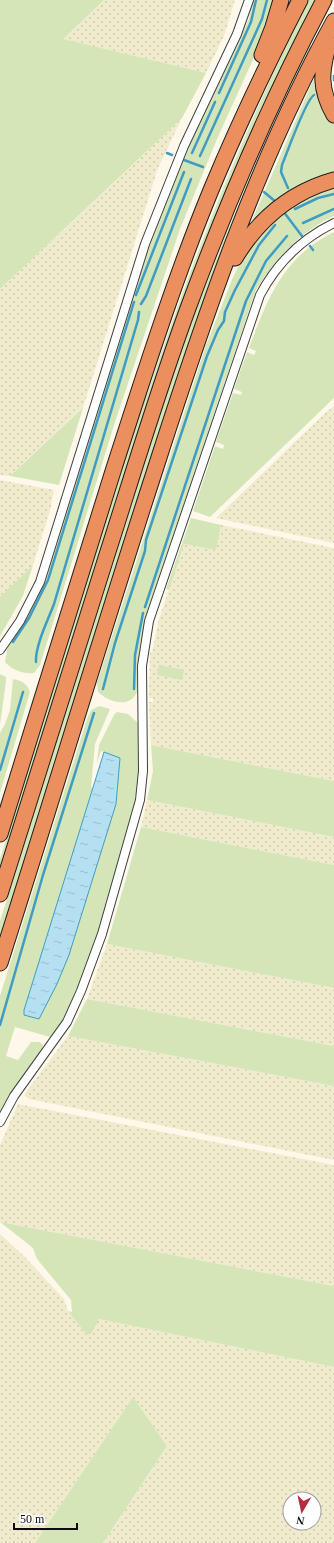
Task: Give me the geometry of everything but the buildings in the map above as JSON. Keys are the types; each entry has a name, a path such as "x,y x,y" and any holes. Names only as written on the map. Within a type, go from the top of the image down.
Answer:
{"highway":[{"path":"256,90 263,53 281,0"},
{"path":"0,834 137,396 210,192 256,90 300,0"},
{"path":"0,894 158,395 188,310 216,236 254,146 296,54 324,0"},
{"path":"333,23 322,81 329,106 334,115"},
{"path":"0,963 180,389 245,211 297,94 333,23"},
{"path":"220,282 249,236 277,208 300,193 334,180"}],"street":[{"path":"0,650 23,616 40,582 146,244 184,146 237,34 249,0"},
{"path":"0,1122 14,1096 67,1022 81,991 102,934 140,800 143,756 142,666 149,621 260,295 281,263 298,245 315,233 334,223"}],"shaded area":[{"path":"104,0 235,0 224,36 206,73 62,39"},
{"path":"182,118 158,168 83,408 10,476 0,475 0,289"},
{"path":"334,406 334,543 216,518 325,413"},
{"path":"0,480 54,490 50,511 33,565 0,597"},
{"path":"221,525 334,548 334,781 151,745 149,702 153,702 153,698 149,698 150,652 152,652 159,619 184,544 216,550"},
{"path":"147,800 334,837 334,865 141,827"},
{"path":"107,944 334,988 334,1046 87,999"},
{"path":"68,1036 334,1086 334,1160 29,1099 24,1095"},
{"path":"18,1104 334,1165 334,1286 0,1222 0,1145"},
{"path":"0,1234 24,1256 64,1299 68,1311 86,1334 99,1319 334,1367 334,1543 103,1543 167,1446 133,1397 35,1543 0,1543"}],"green space":[{"path":"0,0 104,0 63,39 206,73 182,118 0,289"},
{"path":"253,0 275,0 266,31 217,139 180,229 115,422 40,665 34,673 18,671 5,662 8,645 22,626 47,575 144,259 163,206 185,152 249,19"},
{"path":"309,0 318,0 224,205 0,877 0,859 145,395 147,395 182,294 220,195 285,48"},
{"path":"310,46 314,48 202,308 182,364 0,938 0,921 177,362 239,202"},
{"path":"316,74 325,112 334,124 334,175 252,226 250,225"},
{"path":"334,186 334,216 310,230 290,247 272,267 256,290 149,606 140,645 137,692 129,701 119,702 107,699 98,692 97,683 205,348 233,277 246,251 272,220 304,198"},
{"path":"334,232 334,398 210,517 193,511 215,446 223,449 224,445 216,442 233,393 241,395 242,392 234,389 247,352 254,355 256,351 249,348 271,296 290,267 302,254 316,242"},
{"path":"83,408 59,485 10,476"},
{"path":"191,518 221,525 216,550 184,544 169,590 166,589"},
{"path":"33,565 23,596 0,636 0,597"},
{"path":"159,665 184,670 182,680 157,675"},
{"path":"0,674 6,677 6,681 0,725"},
{"path":"13,679 24,683 30,692 0,793 0,733 10,710"},
{"path":"99,706 110,709 95,744 91,787 93,788 24,1010 69,954 116,804 120,758 101,751 97,763 99,745 117,712 128,714 139,724 138,781 134,805 107,904 91,953 82,977 62,1020 50,1037 15,1027 6,1056 18,1060 31,1042 40,1042 43,1045 42,1049 0,1114 0,996 87,719 91,710"},
{"path":"151,745 334,781 334,837 147,800 153,771"},
{"path":"141,827 334,865 334,988 107,944"},
{"path":"87,999 334,1046 334,1086 68,1036"},
{"path":"0,1222 334,1286 334,1367 99,1319 91,1334 86,1334 68,1311 72,1312 71,1300 37,1259 33,1248"},
{"path":"133,1397 167,1446 103,1543 35,1543"}],"water":[{"path":"104,752 120,758 116,804 69,955 57,984 39,1019 24,1015 24,1010"}],"waterway":[{"path":"219,93 251,22 256,0"},
{"path":"200,156 262,19 267,0"},
{"path":"288,188 281,172 282,165 306,106 314,95"},
{"path":"192,153 215,102"},
{"path":"167,153 172,155"},
{"path":"184,160 203,167"},
{"path":"136,295 184,172"},
{"path":"141,304 146,296 191,179"},
{"path":"264,192 276,202"},
{"path":"295,209 318,198 334,194"},
{"path":"303,223 334,209"},
{"path":"283,211 302,236"},
{"path":"103,689 115,643 145,551 146,540 207,356 218,330 224,321 225,312 235,290 259,245 275,225"},
{"path":"145,607 246,301 266,261 287,236"},
{"path":"310,246 313,250"},
{"path":"13,642 29,618 48,580 134,302"},
{"path":"36,662 40,641 54,604 138,320 139,312"},
{"path":"134,689 135,655 143,613"},
{"path":"0,770 23,692"},
{"path":"0,1025 43,875 94,713"}]}
